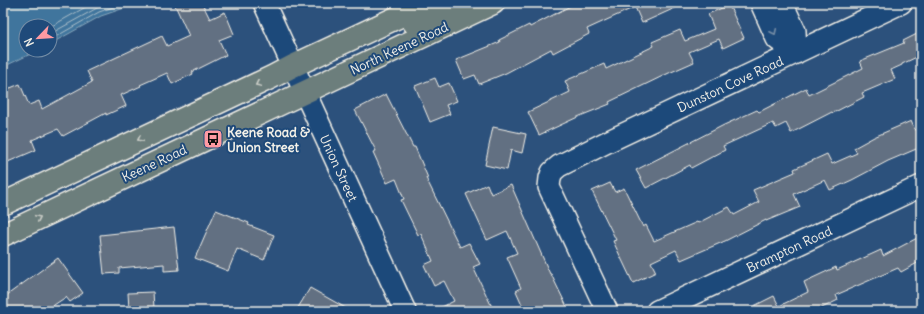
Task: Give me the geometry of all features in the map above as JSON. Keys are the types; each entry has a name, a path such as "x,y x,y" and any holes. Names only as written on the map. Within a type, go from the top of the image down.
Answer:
{"main road":[{"path":"74,201 132,161 270,95 287,79 293,66 428,3"},
{"path":"304,92 309,79 319,69 328,63 457,3"},
{"name":"North Keene Road","path":"304,92 493,3"},
{"name":"Keene Road","path":"3,204 293,66"},
{"name":"Keene Road","path":"3,235 304,92"}],"street":[{"name":"Union Street","path":"264,3 404,311"},
{"path":"761,3 778,39 796,53"},
{"path":"782,3 795,31 796,53"},
{"name":"Dunston Cove Road","path":"607,311 549,187 552,172 559,166 901,3"},
{"name":"Brampton Road","path":"657,311 921,186"}],"water":[{"path":"3,3 132,3 133,5 101,16 58,40 58,18 18,18 18,58 22,58 3,67"}],"building":[{"path":"174,3 202,3 210,19 225,12 234,34 219,40 226,55 172,84 167,73 140,85 141,86 121,95 126,106 106,115 106,113 63,136 58,129 32,140 36,150 3,164 3,91 20,84 29,105 39,101 42,109 92,82 87,71 162,36 167,46 189,36"},
{"path":"576,3 686,3 642,23 635,7 587,29 589,34 553,53 551,49 506,73 479,84 475,75 464,79 456,60 500,42 499,40 529,25 530,27"},
{"path":"729,5 744,38 723,48 719,39 689,52 694,62 609,102 610,104 539,135 528,112 570,92 565,81 604,64 606,69 654,46 652,42 680,30 685,41 714,29 708,14"},
{"path":"921,32 921,55 891,70 895,79 862,93 864,97 833,113 832,112 791,133 786,123 776,128 773,123 723,146 725,150 691,168 690,165 646,188 636,170 724,125 757,110 759,112 806,88 809,95 863,68 860,61 904,43 903,41"},
{"path":"435,78 439,87 449,83 457,101 446,105 450,114 430,122 415,86"},
{"path":"386,94 413,147 415,147 428,178 426,178 460,247 469,243 480,264 473,267 492,307 484,311 434,311 454,301 444,281 434,286 424,265 433,261 421,234 418,235 401,200 404,199 396,179 387,183 373,152 376,151 355,110"},
{"path":"911,121 915,130 921,127 921,147 888,161 830,190 825,180 794,194 800,207 766,220 725,241 681,260 676,250 651,262 656,272 633,283 613,241 616,240 592,191 610,183 615,192 624,188 643,227 646,225 654,241 697,222 698,223 729,207 734,215 759,202 753,190 795,172 794,169 827,154 832,164 857,153 854,148 874,137"},
{"path":"493,127 526,134 522,153 511,150 507,170 485,165"},
{"path":"487,184 491,194 511,185 550,274 569,311 525,311 516,291 521,288 507,257 517,253 507,231 487,240 466,194"},
{"path":"216,210 274,235 264,260 237,249 228,271 195,258"},
{"path":"174,227 179,270 164,271 164,264 119,268 119,273 104,274 100,235"},
{"path":"921,236 921,261 901,272 898,268 836,295 838,300 816,311 744,311 774,296 779,306 808,292 804,282 836,267 837,270 881,250 883,256"},
{"path":"58,258 83,293 70,302 66,297 45,311 3,311 3,298"},
{"path":"310,288 351,311 296,311"},
{"path":"153,292 154,308 129,309 128,293"}],"place":[{"name":"Keene Road & Union Street","path":"213,139"}]}
